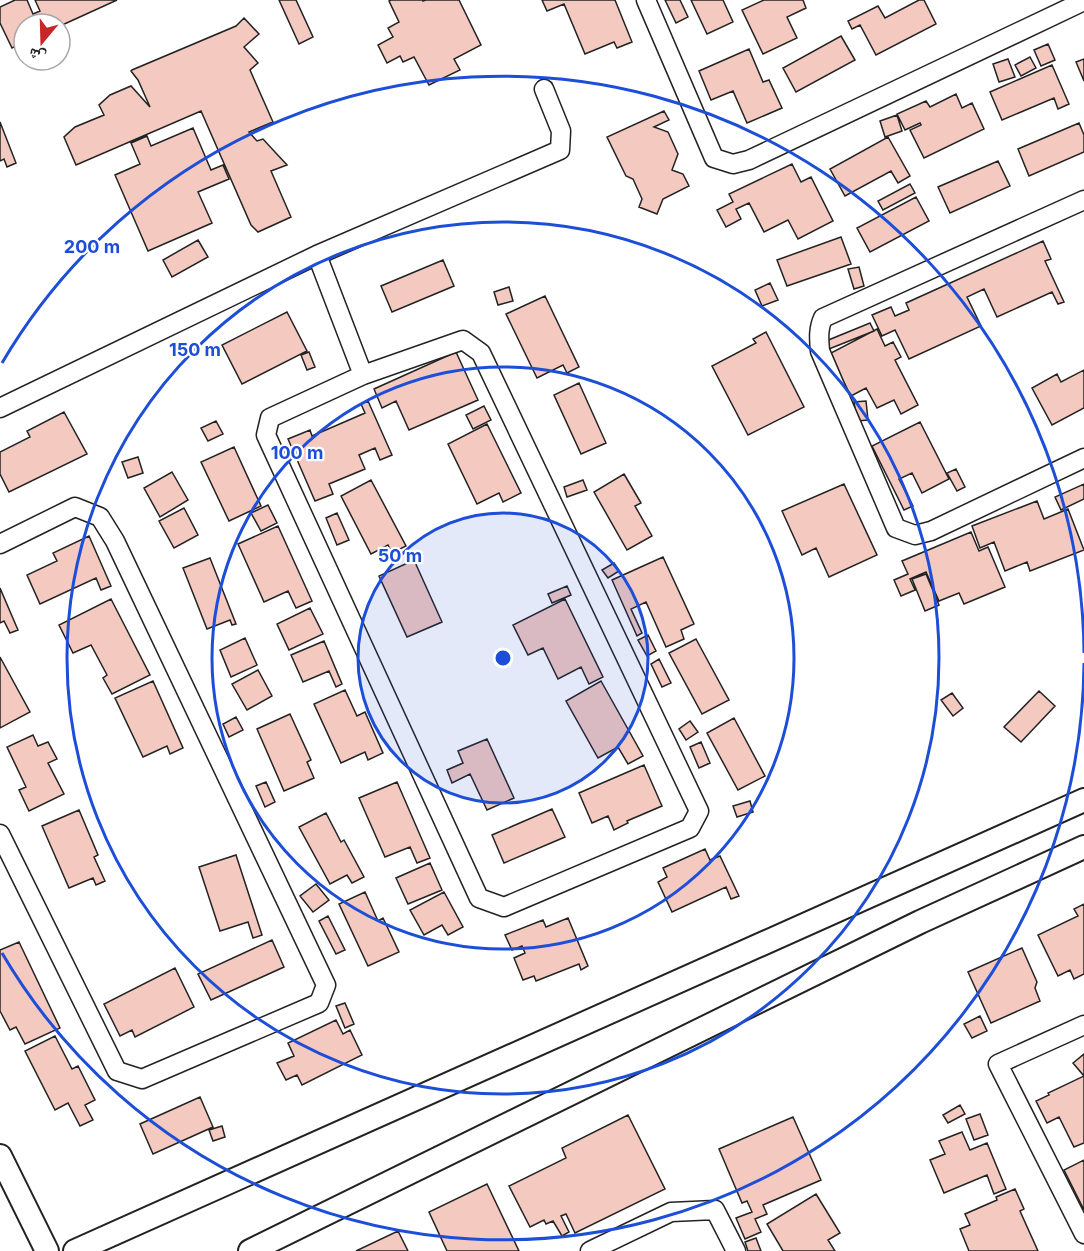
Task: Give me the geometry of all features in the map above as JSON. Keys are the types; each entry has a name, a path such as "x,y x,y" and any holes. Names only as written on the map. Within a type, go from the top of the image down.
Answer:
{"street":[{"path":"646,0 714,158 733,165 749,160 1084,1"},
{"path":"0,408 317,255 560,150 561,131 544,89"},
{"path":"1084,200 823,318 819,337 820,351 896,528 915,535 931,531 1084,458"},
{"path":"317,255 363,375"},
{"path":"463,340 481,353 699,811 690,828 504,907 479,898 266,435 270,418 363,375 463,340"},
{"path":"0,544 75,507 100,517 115,541 326,985 319,1003 142,1079 117,1071 0,834"},
{"path":"75,1251 1084,800"},
{"path":"250,1251 920,922 1084,847"},
{"path":"1084,1025 998,1064 1084,1234"},
{"path":"0,1156 46,1251"},
{"path":"590,1251 671,1212 715,1210 736,1251"}],"building":[{"path":"15,0 27,0 32,12 12,12 12,48 0,23 0,7"},
{"path":"35,0 117,0 72,21 72,12 38,12 40,11"},
{"path":"279,0 296,0 313,37 299,44"},
{"path":"459,0 481,45 454,59 460,70 429,85 414,57 403,62 400,56 387,63 378,45 393,37 388,28 399,22 389,1"},
{"path":"542,0 615,0 632,42 617,48 614,42 585,54 564,4 547,11"},
{"path":"665,0 680,0 688,17 676,23"},
{"path":"691,0 723,0 733,22 707,34"},
{"path":"764,0 803,0 806,8 787,17 797,38 763,54 742,10"},
{"path":"919,0 924,0 936,24 876,55 860,25 852,29 848,21 878,6 885,18"},
{"path":"244,18 259,34 244,47 258,63 250,70 273,122 249,132 257,141 263,139 287,165 271,171 291,217 258,232 251,225 201,111 76,165 64,137 75,127 104,115 99,105 110,95 131,86 150,107 132,70 236,26"},
{"path":"841,36 855,60 796,92 783,68"},
{"path":"1048,44 1055,60 1041,66 1034,50"},
{"path":"749,49 763,82 769,80 782,108 747,123 733,91 711,100 699,71"},
{"path":"1030,57 1036,68 1021,76 1015,65"},
{"path":"1008,59 1015,77 999,82 993,64"},
{"path":"1084,59 1084,81 1076,62"},
{"path":"1052,65 1069,104 1058,109 1054,98 1002,120 990,92"},
{"path":"956,94 962,108 972,103 984,129 924,158 910,130 921,125 920,123 905,130 897,114 926,101 930,107"},
{"path":"664,111 669,120 654,127 668,132 678,154 672,170 683,174 689,186 663,199 657,214 639,207 642,199 633,179 626,176 607,137"},
{"path":"897,115 902,131 885,137 880,121"},
{"path":"0,122 16,163 7,167 4,159 0,161"},
{"path":"1079,123 1084,135 1084,152 1029,176 1018,149"},
{"path":"193,128 211,170 223,165 229,179 198,192 212,223 148,251 115,175 140,164 131,143 147,136 151,146"},
{"path":"888,137 910,176 898,183 891,171 845,196 830,169"},
{"path":"998,161 1010,186 950,213 938,187"},
{"path":"792,164 801,182 811,177 833,221 798,239 788,220 764,232 749,203 736,209 741,219 726,227 717,210 733,202 729,194"},
{"path":"910,184 915,193 883,210 878,201"},
{"path":"916,197 929,221 870,252 857,228"},
{"path":"841,237 851,264 787,286 777,260"},
{"path":"198,240 208,257 172,277 163,260"},
{"path":"1043,241 1051,259 1045,261 1064,302 1058,304 1052,292 997,317 984,289 967,297 981,326 909,359 895,330 882,336 872,315 891,307 895,316 909,310 906,303"},
{"path":"443,260 454,286 392,312 381,286"},
{"path":"859,267 864,286 854,289 848,269"},
{"path":"770,283 778,300 762,306 755,290"},
{"path":"509,287 513,301 498,305 494,292"},
{"path":"545,296 579,367 567,373 563,365 537,378 506,314"},
{"path":"287,312 307,351 242,384 222,345"},
{"path":"870,323 874,331 829,349 826,341"},
{"path":"877,329 885,346 893,342 901,357 895,360 918,405 901,414 894,400 877,408 866,388 851,396 829,354"},
{"path":"766,332 804,407 748,435 712,366 756,343 753,339"},
{"path":"309,352 315,367 307,370 301,355"},
{"path":"456,352 478,400 409,430 396,401 382,408 374,389"},
{"path":"1084,370 1084,408 1052,425 1032,388 1057,374 1061,382"},
{"path":"579,383 606,443 581,454 554,395"},
{"path":"368,401 392,455 380,460 375,448 359,455 365,469 329,484 333,494 315,501 288,439 310,430 312,436 365,413 361,404"},
{"path":"866,401 868,420 857,421 854,402"},
{"path":"484,406 491,420 473,429 466,415"},
{"path":"64,412 87,454 9,492 0,474 0,452 30,437 27,431"},
{"path":"216,421 223,434 208,441 201,428"},
{"path":"920,422 949,479 922,493 912,473 899,479 913,506 904,510 872,446"},
{"path":"487,424 521,493 503,502 499,493 477,504 448,444"},
{"path":"234,447 261,506 229,521 201,462"},
{"path":"138,457 143,473 128,478 122,462"},
{"path":"956,469 965,487 957,491 947,473"},
{"path":"172,472 188,500 160,517 144,488"},
{"path":"624,474 641,503 635,506 652,536 627,550 594,492"},
{"path":"371,480 406,546 392,553 388,545 371,554 341,496"},
{"path":"583,480 587,490 567,497 564,487"},
{"path":"844,484 877,555 829,577 816,548 802,555 782,511"},
{"path":"1084,484 1084,499 1061,510 1055,497"},
{"path":"1037,501 1044,519 1068,509 1084,550 1030,571 1027,562 1005,571 994,542 980,548 972,526"},
{"path":"268,505 277,523 261,531 251,513"},
{"path":"184,508 198,535 174,548 159,521"},
{"path":"337,513 349,540 337,545 326,518"},
{"path":"278,526 312,601 296,608 288,591 264,602 238,544"},
{"path":"971,532 979,551 988,547 1005,587 964,604 959,593 939,601 926,572 910,579 915,590 901,596 894,580 908,574 902,561"},
{"path":"89,536 111,586 101,590 96,578 40,604 27,575 57,561 53,553"},
{"path":"663,557 694,624 681,630 684,639 666,647 646,602 631,609 642,633 637,636 612,580"},
{"path":"210,558 236,624 232,625 230,620 207,629 183,568"},
{"path":"414,560 442,622 407,637 379,576"},
{"path":"614,563 619,571 608,578 602,570"},
{"path":"926,574 939,605 925,611 912,579"},
{"path":"567,586 571,595 552,603 548,594"},
{"path":"0,588 18,630 10,633 4,621 0,623"},
{"path":"111,599 150,675 112,694 103,678 107,675 91,645 73,653 59,625"},
{"path":"565,599 603,677 589,684 581,667 558,679 543,648 528,655 513,625"},
{"path":"310,608 323,634 289,650 277,624"},
{"path":"648,635 656,651 647,656 638,640"},
{"path":"245,638 257,665 231,677 220,650"},
{"path":"696,639 729,700 702,714 669,653"},
{"path":"324,641 342,684 336,687 329,671 303,682 291,655"},
{"path":"0,657 30,712 0,728"},
{"path":"659,659 671,683 662,687 651,664"},
{"path":"258,670 272,696 247,710 232,684"},
{"path":"153,681 183,748 170,754 167,746 143,757 115,698"},
{"path":"601,681 643,756 628,764 618,747 598,758 566,701"},
{"path":"345,690 357,716 365,712 383,753 368,760 365,752 341,763 314,704"},
{"path":"1039,691 1055,706 1021,742 1004,727"},
{"path":"952,693 963,708 953,716 941,700"},
{"path":"290,714 311,760 307,762 314,778 284,791 257,729"},
{"path":"236,717 243,730 229,737 223,724"},
{"path":"734,718 765,776 738,790 707,733"},
{"path":"690,721 698,732 686,740 679,729"},
{"path":"33,735 38,746 48,742 57,759 48,763 64,794 29,811 19,790 26,787 7,747"},
{"path":"487,739 514,798 487,810 470,774 452,783 447,770 463,763 458,751"},
{"path":"701,742 710,763 699,768 690,747"},
{"path":"644,765 662,806 627,821 628,823 614,830 608,816 592,823 579,793"},
{"path":"266,782 275,802 265,807 256,786"},
{"path":"397,782 430,858 417,863 410,847 385,857 359,798"},
{"path":"750,801 753,812 737,817 733,806"},
{"path":"552,809 565,837 504,863 492,835"},
{"path":"79,810 98,855 94,857 105,881 96,885 93,878 69,888 42,826"},
{"path":"326,813 341,842 344,840 364,877 352,883 347,875 330,884 299,827"},
{"path":"705,849 710,860 720,856 739,896 731,899 726,887 672,912 658,882 667,877 663,868"},
{"path":"236,855 262,935 253,938 248,922 220,931 199,867"},
{"path":"430,863 442,890 408,904 396,878"},
{"path":"316,884 329,900 313,912 300,896"},
{"path":"365,892 378,921 383,918 399,952 368,966 339,904"},
{"path":"444,892 463,927 448,935 442,925 424,935 410,910"},
{"path":"1084,904 1084,974 1074,979 1070,970 1058,976 1038,935 1078,916 1074,909"},
{"path":"328,916 345,950 336,954 319,921"},
{"path":"568,918 588,966 581,970 579,964 536,981 534,976 523,980 514,958 525,953 522,946 512,950 505,935 543,920 546,927"},
{"path":"272,940 284,967 211,1000 198,974"},
{"path":"19,942 60,1028 25,1044 16,1027 10,1030 0,1011 0,950"},
{"path":"1022,948 1037,982 1035,988 1040,1001 991,1023 968,972"},
{"path":"175,968 194,1007 135,1037 132,1030 120,1036 104,1004"},
{"path":"345,1003 354,1024 345,1028 336,1006"},
{"path":"980,1016 987,1031 972,1038 964,1024"},
{"path":"336,1020 343,1034 350,1030 362,1055 302,1085 297,1075 286,1080 277,1063 294,1056 288,1043"},
{"path":"55,1036 72,1069 78,1066 95,1100 85,1105 93,1120 80,1126 68,1103 55,1110 25,1051"},
{"path":"1084,1054 1084,1076 1073,1063"},
{"path":"1084,1076 1084,1143 1074,1147 1059,1117 1047,1123 1036,1101"},
{"path":"200,1097 213,1127 153,1154 140,1124"},
{"path":"960,1105 965,1114 948,1123 943,1115"},
{"path":"980,1114 988,1135 974,1140 966,1119"},
{"path":"628,1115 665,1189 575,1233 566,1214 561,1216 569,1232 562,1236 553,1221 546,1224 544,1220 530,1227 509,1186 566,1158 562,1148"},
{"path":"793,1117 821,1180 763,1205 767,1214 755,1219 761,1232 745,1239 736,1218 752,1212 747,1201 742,1203 719,1149"},
{"path":"222,1126 225,1137 213,1141 209,1130"},
{"path":"962,1132 970,1150 987,1143 1006,1189 994,1194 987,1175 944,1193 930,1160 945,1154 939,1141"},
{"path":"1084,1160 1084,1210 1064,1170"},
{"path":"487,1184 519,1251 447,1251 429,1212"},
{"path":"1015,1189 1024,1209 1020,1211 1038,1251 969,1251 960,1229 970,1225 965,1214"},
{"path":"816,1194 840,1233 828,1240 835,1251 783,1251 767,1224"},
{"path":"398,1231 408,1251 356,1251"},
{"path":"756,1238 761,1251 748,1251 745,1242"}]}
